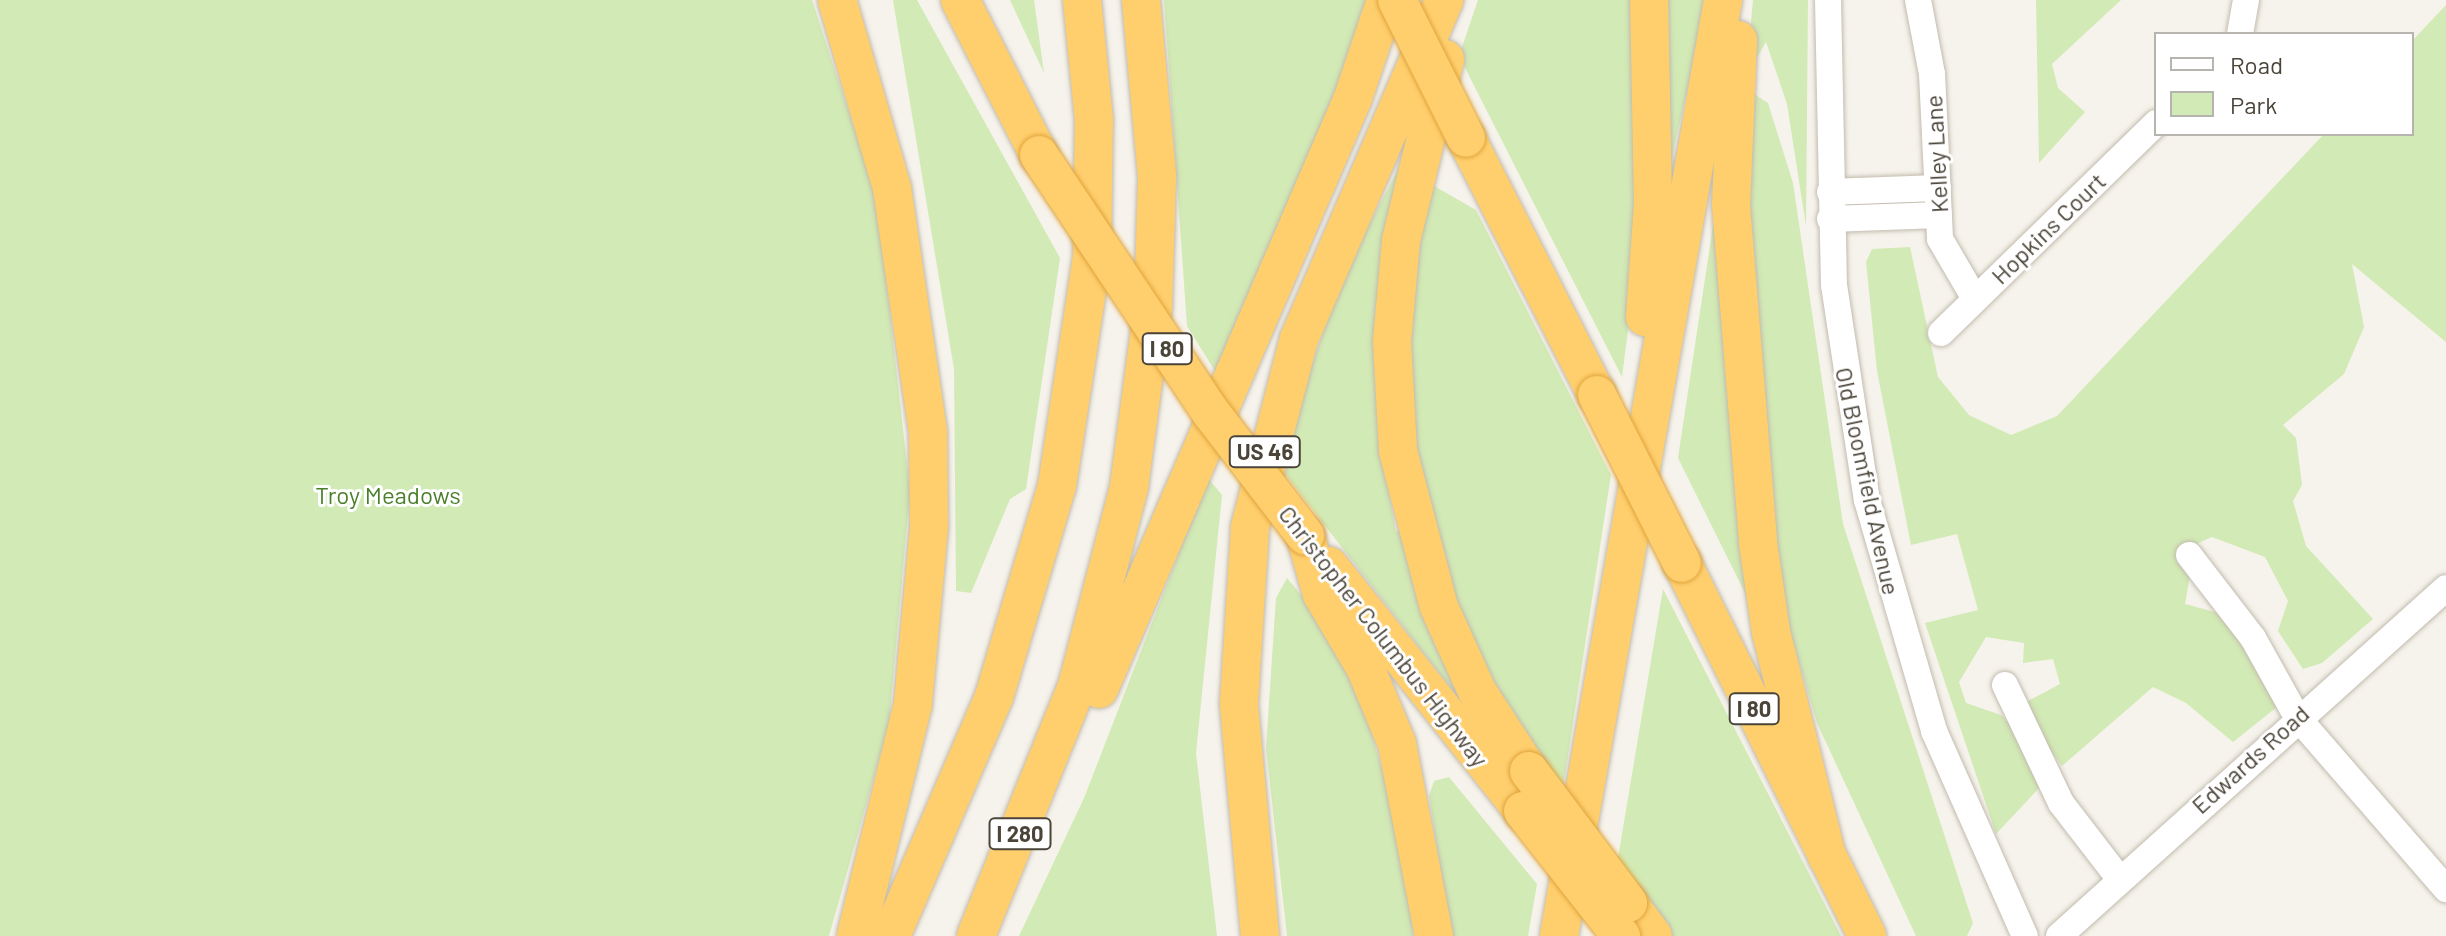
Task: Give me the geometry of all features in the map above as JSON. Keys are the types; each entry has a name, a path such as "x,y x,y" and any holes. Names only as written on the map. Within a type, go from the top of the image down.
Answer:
{"highway":[{"path":"837,0 892,188 928,432 929,527 913,704 856,936"},
{"name":"Christopher Columbus Highway","path":"960,0 1039,155 1196,390 1305,535 1523,811 1624,919"},
{"path":"891,936 994,697 1059,472 1092,257 1094,120 1082,0"},
{"path":"1061,731 1116,551 1145,382 1157,176 1141,0"},
{"path":"1061,731 1087,714 1353,98 1386,0"},
{"name":"I 80","path":"1397,0 1867,936"},
{"name":"US 46","path":"1260,936 1238,675 1253,511 1304,324 1444,0"},
{"path":"1466,0 1428,108 1406,214 1392,342 1394,418 1410,518 1439,607 1477,691 1624,919 1653,936"},
{"path":"1649,0 1653,204 1640,368 1652,405"},
{"path":"1559,936 1723,0"},
{"path":"1742,0 1731,205 1752,491 1771,632 1827,856"},
{"path":"1305,535 1322,594 1365,667 1397,744 1434,936"},
{"name":"I 280","path":"976,936 1061,731"}],"street":[{"name":"Old Bloomfield Avenue","path":"1828,0 1830,219 1843,365 1879,552 1934,731 2025,936"},
{"name":"Kelley Lane","path":"1918,0 1932,74 1944,255 1975,299"},
{"path":"2240,32 2246,0"},
{"name":"Hopkins Court","path":"1941,333 2154,125"},
{"path":"1830,192 1938,188"},
{"path":"1830,219 1939,215"},
{"path":"2189,555 2253,638 2297,717 2446,889"},
{"name":"Edwards Road","path":"2059,936 2118,877 2446,588"},
{"path":"2005,685 2061,803 2118,877"}],"green space":[{"name":"Troy Meadows","path":"0,0 812,0 877,198 910,491 889,724 829,936 0,936"},
{"path":"893,0 917,0 1060,258 1026,489 1010,499 971,593 956,591 954,369"},
{"path":"1010,0 1034,0 1044,73"},
{"path":"1164,0 1369,0 1376,13 1218,376 1187,326"},
{"path":"1478,0 1635,0 1636,268 1622,377 1459,56"},
{"path":"1663,0 1708,0 1670,165"},
{"path":"1753,0 1808,0 1806,226 1787,104 1766,42 1746,77"},
{"path":"2036,0 2121,0 2052,64 2058,88 2085,112 2039,163"},
{"path":"2446,5 2446,342 2352,264 2364,327 2344,374 2283,425 2296,438 2302,485 2293,501 2306,546 2373,619 2322,663 2303,669 2278,631 2288,601 2265,557 2212,537 2183,550 2191,569 2185,604 2241,619 2282,703 2233,742 2186,703 2153,687 2062,766 2039,735 2028,701 2060,684 2053,659 2023,663 2024,643 1986,637 1959,682 1966,703 2001,715 2023,736 2041,786 1996,834 1925,623 1978,610 1957,534 1911,545 1877,371 1866,262 1872,249 1910,247 1938,377 1969,415 2011,435 2057,416 2322,136 2414,136 2414,39"},
{"path":"1751,92 1768,103 1793,183 1843,524 1973,923 1967,936 1916,936 1817,723 1783,608 1747,210"},
{"path":"1402,162 1383,303 1375,307 1386,477 1396,531 1403,530 1485,732 1285,474 1304,389 1343,274"},
{"path":"1429,183 1476,210 1611,475 1562,795 1503,707 1453,603 1421,484 1409,386 1411,288"},
{"path":"1714,219 1749,601 1678,458"},
{"path":"1208,478 1222,495 1196,753 1217,936 1019,936 1084,798"},
{"path":"1287,578 1319,616 1362,700 1406,853 1413,936 1287,936 1266,748 1276,598"},
{"path":"1663,589 1841,936 1671,936 1617,864"},
{"path":"1449,777 1537,884 1528,936 1451,936 1429,796 1434,781"}]}
